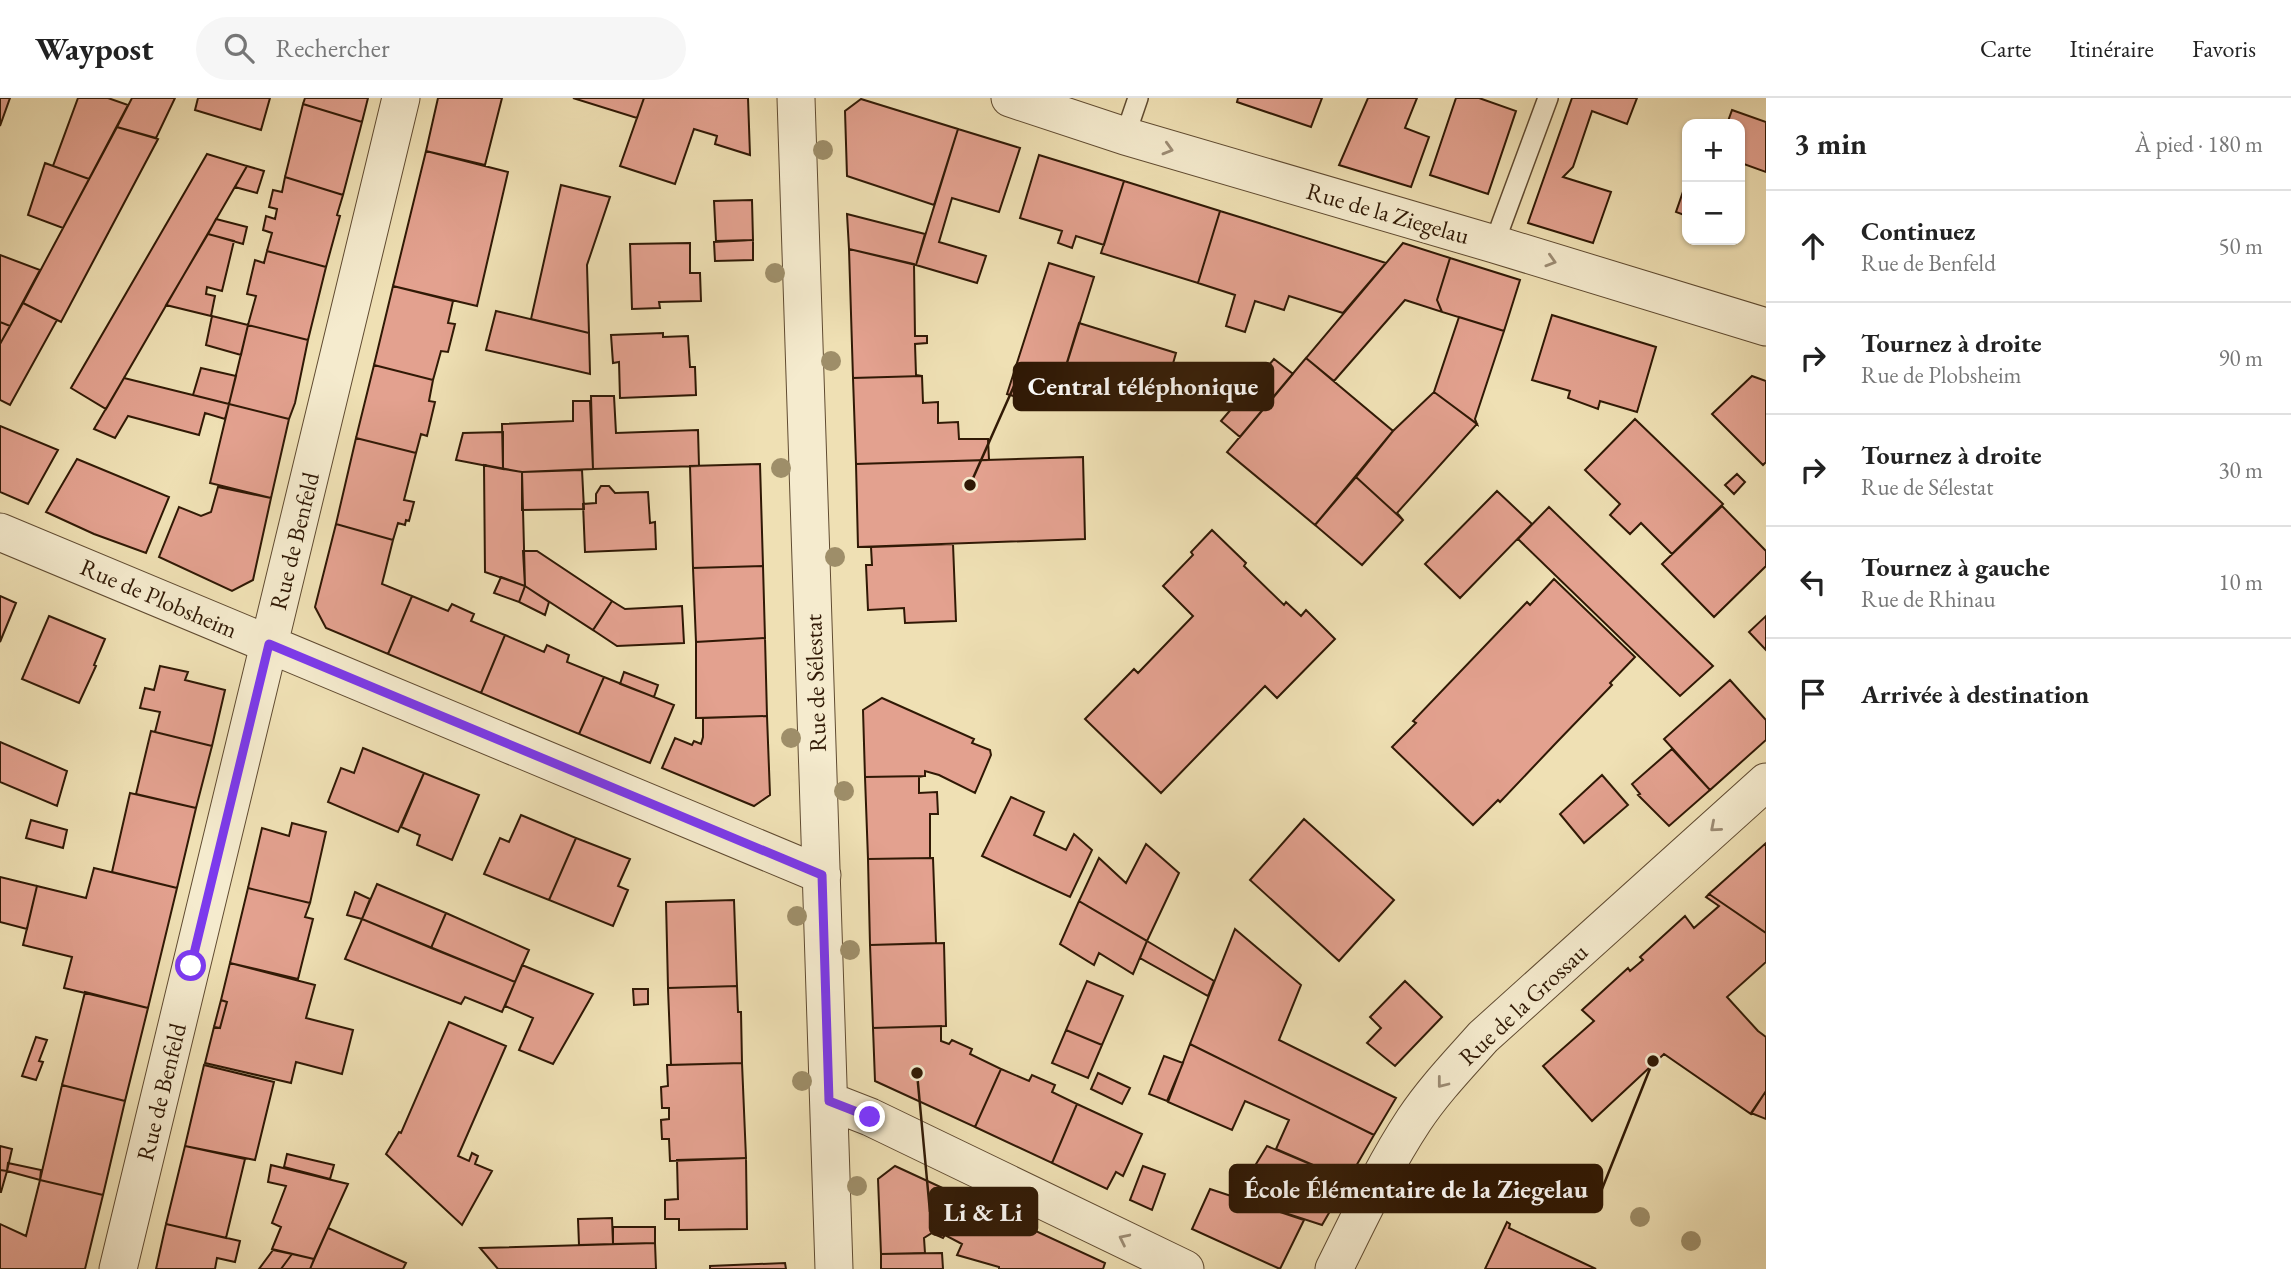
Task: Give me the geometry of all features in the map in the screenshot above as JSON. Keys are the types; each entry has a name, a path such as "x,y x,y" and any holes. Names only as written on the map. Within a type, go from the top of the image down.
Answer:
{"street":[{"name":"Rue de Benfeld","path":"118,1269 401,98"},
{"name":"Rue de Sélestat","path":"796,98 834,1269"},
{"name":"Rue de la Ziegelau","path":"1010,98 1125,136 1766,327"},
{"name":"Rue de Plobsheim","path":"0,532 822,875"},
{"name":"Rue de la Grossau","path":"1334,1269 1395,1151 1446,1078 1483,1037 1766,782"},
{"path":"829,1101 870,1117 1185,1269"}],"lane":[{"path":"1125,136 1138,98"},
{"path":"1494,244 1548,98"}],"building":[{"path":"0,98 10,98 0,126"},
{"path":"78,98 108,98 128,105 89,179 53,166"},
{"path":"132,98 175,98 156,138 117,127"},
{"path":"198,98 270,98 261,130 195,110"},
{"path":"305,98 368,98 362,122 303,104"},
{"path":"438,98 502,98 485,165 426,151"},
{"path":"573,98 644,98 637,118"},
{"path":"644,98 748,98 750,155 715,144 717,136 694,129 675,184 620,166"},
{"path":"1238,98 1322,98 1311,127 1237,102"},
{"path":"1368,98 1417,98 1405,128 1429,137 1411,187 1339,165"},
{"path":"1456,98 1479,98 1516,111 1488,194 1430,175"},
{"path":"1572,98 1637,98 1627,124 1592,111 1573,167 1563,177 1611,192 1593,243 1528,223"},
{"path":"861,99 958,129 934,205 847,176 845,111"},
{"path":"303,104 362,122 343,195 285,177"},
{"path":"1732,110 1766,122 1766,172 1745,164 1745,119 1729,119"},
{"path":"117,127 158,139 61,322 23,303"},
{"path":"958,129 1020,148 999,212 952,198 939,242 986,256 977,283 916,265"},
{"path":"426,151 508,172 477,306 393,286"},
{"path":"207,154 247,166 106,409 71,388"},
{"path":"1039,155 1124,181 1104,245 1076,236 1072,248 1058,243 1062,231 1020,218"},
{"path":"45,163 89,179 63,228 28,215"},
{"path":"247,166 264,171 257,193 235,187"},
{"path":"285,177 343,195 326,267 267,251 272,233 263,230 266,216 275,219 277,209 269,207 273,190 282,192"},
{"path":"1124,181 1220,211 1198,283 1101,253"},
{"path":"561,185 610,197 587,265 589,333 531,319"},
{"path":"1682,195 1682,214 1676,212"},
{"path":"752,200 753,240 716,241 714,201"},
{"path":"1220,211 1386,263 1343,313 1289,296 1284,310 1255,301 1245,332 1226,326 1235,295 1198,283"},
{"path":"847,214 925,234 916,265 849,249"},
{"path":"216,219 247,227 243,244 208,234"},
{"path":"208,234 234,241 222,291 207,287 206,294 215,296 211,316 166,305"},
{"path":"753,240 753,260 715,261 714,242"},
{"path":"690,243 690,273 700,273 701,301 659,302 660,308 632,309 630,244"},
{"path":"1403,243 1450,258 1437,300 1442,312 1405,300 1334,381 1306,358"},
{"path":"849,249 914,264 915,336 927,336 927,343 915,344 916,375 922,376 853,378"},
{"path":"267,251 326,267 308,340 248,325 256,296 247,294 255,260 264,263"},
{"path":"0,255 40,270 10,326 0,322"},
{"path":"1450,258 1520,280 1504,331 1442,312 1437,300"},
{"path":"1049,263 1094,277 1053,408 1007,394"},
{"path":"393,286 453,301 448,323 455,324 448,352 441,351 433,380 374,365"},
{"path":"23,303 57,320 10,405 0,400 0,344"},
{"path":"496,311 589,333 590,374 486,350"},
{"path":"1552,315 1656,347 1637,412 1600,401 1598,409 1568,398 1570,391 1532,380"},
{"path":"212,316 248,325 241,355 206,345"},
{"path":"1459,317 1504,331 1475,419 1477,424 1434,392"},
{"path":"0,322 10,326 0,344"},
{"path":"1079,323 1176,353 1162,402 1064,372"},
{"path":"248,325 308,340 289,419 229,404"},
{"path":"663,333 663,337 688,336 690,367 695,367 696,395 620,398 619,362 613,363 611,335"},
{"path":"1306,358 1393,431 1315,525 1227,452"},
{"path":"1274,359 1293,374 1240,437 1221,421"},
{"path":"374,365 433,380 429,401 435,402 427,436 421,434 416,453 356,438"},
{"path":"201,368 236,376 229,404 193,395"},
{"path":"922,376 923,403 938,402 938,423 958,422 959,439 988,439 989,460 856,464 853,378"},
{"path":"1752,376 1766,381 1766,462 1763,465 1712,414"},
{"path":"124,378 229,404 225,419 205,413 199,435 128,416 115,438 94,429"},
{"path":"1434,392 1477,424 1397,513 1403,520 1356,477 1393,431"},
{"path":"591,396 614,396 616,433 698,430 699,466 593,469"},
{"path":"573,401 590,401 593,469 522,472 503,469 502,424 573,421"},
{"path":"229,404 289,419 271,498 210,483"},
{"path":"1635,419 1723,504 1672,554 1641,523 1630,534 1610,515 1620,504 1585,470"},
{"path":"0,426 58,450 28,504 0,492"},
{"path":"503,432 503,469 456,460 463,433"},
{"path":"356,438 416,453 404,500 414,502 409,521 406,520 405,525 398,523 393,540 336,524"},
{"path":"1083,457 1085,539 858,547 856,464"},
{"path":"77,459 169,497 146,553 94,534 46,512"},
{"path":"760,464 763,566 693,568 690,466"},
{"path":"484,465 522,472 525,586 485,572"},
{"path":"582,470 584,509 522,510 522,472"},
{"path":"1737,474 1745,482 1734,494 1725,485"},
{"path":"1356,477 1403,520 1362,565 1315,525"},
{"path":"601,486 609,486 615,493 648,492 650,523 655,522 656,549 585,552 583,504 596,503 596,494"},
{"path":"218,487 271,498 253,580 232,591 159,557 179,507 201,516 211,512"},
{"path":"1497,491 1532,524 1460,598 1425,564"},
{"path":"1722,506 1766,551 1766,566 1714,617 1662,564"},
{"path":"1549,507 1713,666 1680,696 1518,539"},
{"path":"336,524 393,540 382,584 412,596 388,654 326,628 315,607"},
{"path":"1212,530 1284,605 1286,602 1301,616 1306,610 1335,639 1277,698 1265,686 1161,793 1085,719 1134,669 1138,673 1193,616 1163,586 1193,555 1191,552"},
{"path":"953,544 956,621 905,623 904,608 868,610 866,565 872,565 871,547"},
{"path":"523,551 537,551 612,601 593,630 525,586"},
{"path":"763,566 765,638 696,642 693,568"},
{"path":"501,577 525,586 519,602 494,593"},
{"path":"1554,579 1635,657 1610,683 1612,685 1500,802 1498,800 1473,825 1392,747 1416,723 1413,721 1527,602 1530,605"},
{"path":"525,586 549,602 545,615 519,602"},
{"path":"0,596 16,603 0,642"},
{"path":"412,596 448,611 452,604 474,614 471,621 505,635 481,693 388,654"},
{"path":"612,601 625,609 682,606 684,643 617,646 593,630"},
{"path":"49,616 105,639 79,703 22,679"},
{"path":"1766,616 1766,650 1749,632"},
{"path":"505,635 544,652 547,645 569,655 567,662 604,677 579,734 481,693"},
{"path":"765,638 767,716 696,718 696,642"},
{"path":"160,666 188,672 185,680 225,690 212,746 155,732 160,712 140,708 145,688 154,690"},
{"path":"624,672 658,685 654,697 620,684"},
{"path":"604,677 674,705 650,763 579,734"},
{"path":"1730,680 1766,720 1766,740 1710,790 1664,739"},
{"path":"882,698 974,739 972,743 990,750 991,755 975,793 925,771 925,776 865,777 863,710"},
{"path":"767,716 770,795 754,806 662,768 675,738 692,745 694,741 701,744 703,718"},
{"path":"151,731 212,746 196,808 136,794"},
{"path":"0,742 67,771 57,806 0,782"},
{"path":"363,748 424,773 398,832 328,802 341,768 354,773"},
{"path":"1672,749 1710,790 1669,826 1638,795 1640,794 1632,784"},
{"path":"424,773 479,795 452,860 417,845 420,835 401,827"},
{"path":"1602,775 1628,805 1584,843 1560,814"},
{"path":"925,776 919,777 919,793 937,792 938,814 930,814 930,858 868,859 865,777"},
{"path":"130,793 196,808 177,888 112,872"},
{"path":"1011,797 1044,812 1034,835 1066,850 1074,834 1092,850 1070,897 982,856"},
{"path":"521,815 576,838 549,900 484,874 500,838 509,842"},
{"path":"1304,819 1394,900 1339,961 1250,880"},
{"path":"31,820 67,830 63,848 26,838"},
{"path":"292,823 326,832 310,903 248,888 262,828 289,836"},
{"path":"576,838 630,859 618,886 628,890 613,926 549,900"},
{"path":"1766,843 1766,933 1709,894"},
{"path":"1146,844 1179,873 1147,941 1079,901 1099,858 1126,883"},
{"path":"933,858 936,943 870,945 868,859"},
{"path":"94,868 177,888 148,1008 64,988 72,957 23,945 37,886 86,898"},
{"path":"0,877 37,886 27,929 0,922"},
{"path":"377,884 446,913 431,948 362,919"},
{"path":"248,888 310,903 305,917 313,919 298,979 230,963"},
{"path":"355,892 370,899 362,919 347,915"},
{"path":"1709,894 1766,933 1766,962 1727,997 1766,1037 1766,1091 1751,1114 1664,1054 1592,1121 1543,1066 1594,1021 1582,1010 1628,968 1630,971 1643,960 1640,957 1685,916 1694,928 1719,906 1706,897"},
{"path":"734,900 737,986 668,988 666,902"},
{"path":"1079,901 1147,941 1133,974 1099,953 1094,965 1060,944"},
{"path":"446,913 529,950 515,982 431,948"},
{"path":"362,919 515,982 502,1012 465,997 461,1004 345,959"},
{"path":"1235,929 1301,985 1279,1040 1396,1098 1374,1135 1190,1044"},
{"path":"1147,941 1214,981 1208,996 1140,958"},
{"path":"944,943 946,1026 873,1028 870,945"},
{"path":"230,963 315,985 306,1018 353,1030 342,1074 296,1062 291,1083 205,1063 214,1027 220,1028 227,1002 221,1000"},
{"path":"522,965 593,994 553,1064 519,1050 533,1018 505,1006"},
{"path":"1087,981 1123,996 1102,1045 1066,1030"},
{"path":"1405,981 1442,1017 1395,1066 1367,1043 1381,1028 1370,1017"},
{"path":"737,986 738,1012 741,1012 742,1063 671,1065 668,988"},
{"path":"633,989 648,989 648,1004 634,1005"},
{"path":"85,992 148,1008 125,1101 62,1085"},
{"path":"221,1000 227,1002 220,1028 214,1027"},
{"path":"449,1022 506,1046 458,1156 469,1161 472,1153 478,1156 475,1164 492,1171 462,1225 386,1154 399,1132 401,1133"},
{"path":"941,1026 941,1041 949,1044 952,1040 972,1049 970,1054 1001,1069 975,1127 875,1081 873,1028"},
{"path":"1066,1030 1102,1045 1088,1078 1052,1063"},
{"path":"36,1037 47,1040 39,1061 43,1062 36,1080 22,1076"},
{"path":"1190,1044 1374,1135 1348,1180 1276,1149 1289,1120 1245,1101 1232,1130 1168,1102"},
{"path":"1164,1056 1183,1063 1167,1101 1149,1094"},
{"path":"742,1063 746,1158 670,1161 669,1139 662,1139 661,1120 669,1119 669,1108 662,1108 661,1087 668,1086 667,1065"},
{"path":"204,1065 274,1082 255,1160 185,1146"},
{"path":"1001,1069 1029,1081 1032,1075 1055,1085 1052,1092 1077,1104 1052,1163 975,1127"},
{"path":"1098,1073 1130,1088 1122,1104 1091,1089"},
{"path":"62,1085 125,1101 103,1195 40,1180"},
{"path":"1766,1091 1766,1119 1751,1113"},
{"path":"1077,1104 1142,1134 1123,1176 1116,1172 1107,1189 1052,1163"},
{"path":"0,1146 12,1149 7,1171 0,1170"},
{"path":"185,1146 245,1159 226,1238 166,1224"},
{"path":"1267,1146 1348,1180 1322,1225 1236,1197"},
{"path":"287,1154 334,1165 330,1179 284,1167"},
{"path":"746,1158 747,1229 679,1230 679,1219 665,1219 665,1200 678,1199 677,1160"},
{"path":"8,1163 41,1170 40,1180 7,1171"},
{"path":"271,1165 348,1184 314,1259 272,1249 281,1227 272,1223 286,1186 268,1182"},
{"path":"895,1166 1105,1263 1103,1269 999,1269 957,1255 962,1244 945,1235 943,1238 932,1233 924,1238 925,1253 881,1254 878,1179"},
{"path":"1143,1166 1165,1174 1152,1210 1130,1200"},
{"path":"0,1170 7,1171 1,1192 0,1192"},
{"path":"40,1180 103,1195 85,1269 0,1269 0,1224 26,1236"},
{"path":"1210,1189 1304,1220 1280,1269 1192,1229"},
{"path":"612,1218 613,1244 579,1245 578,1219"},
{"path":"1507,1222 1510,1224 1509,1228 1596,1269 1485,1269"},
{"path":"166,1224 240,1241 235,1262 217,1258 215,1269 156,1269"},
{"path":"613,1227 655,1227 655,1243 613,1244"},
{"path":"328,1228 406,1263 403,1269 310,1269"},
{"path":"655,1243 656,1269 498,1269 480,1248"},
{"path":"273,1250 292,1254 281,1269 259,1269"},
{"path":"942,1253 943,1269 881,1269 881,1254"},
{"path":"292,1254 314,1259 310,1269 281,1269"},
{"path":"785,1263 786,1269 710,1269 710,1266"}],"place":[{"name":"Central téléphonique","path":"970,485"},
{"name":"École Élémentaire de la Ziegelau","path":"1653,1061"},
{"name":"Li & Li","path":"917,1073"}],"route":[{"path":"191,966 269,644 822,875 829,1101 870,1117"}]}
